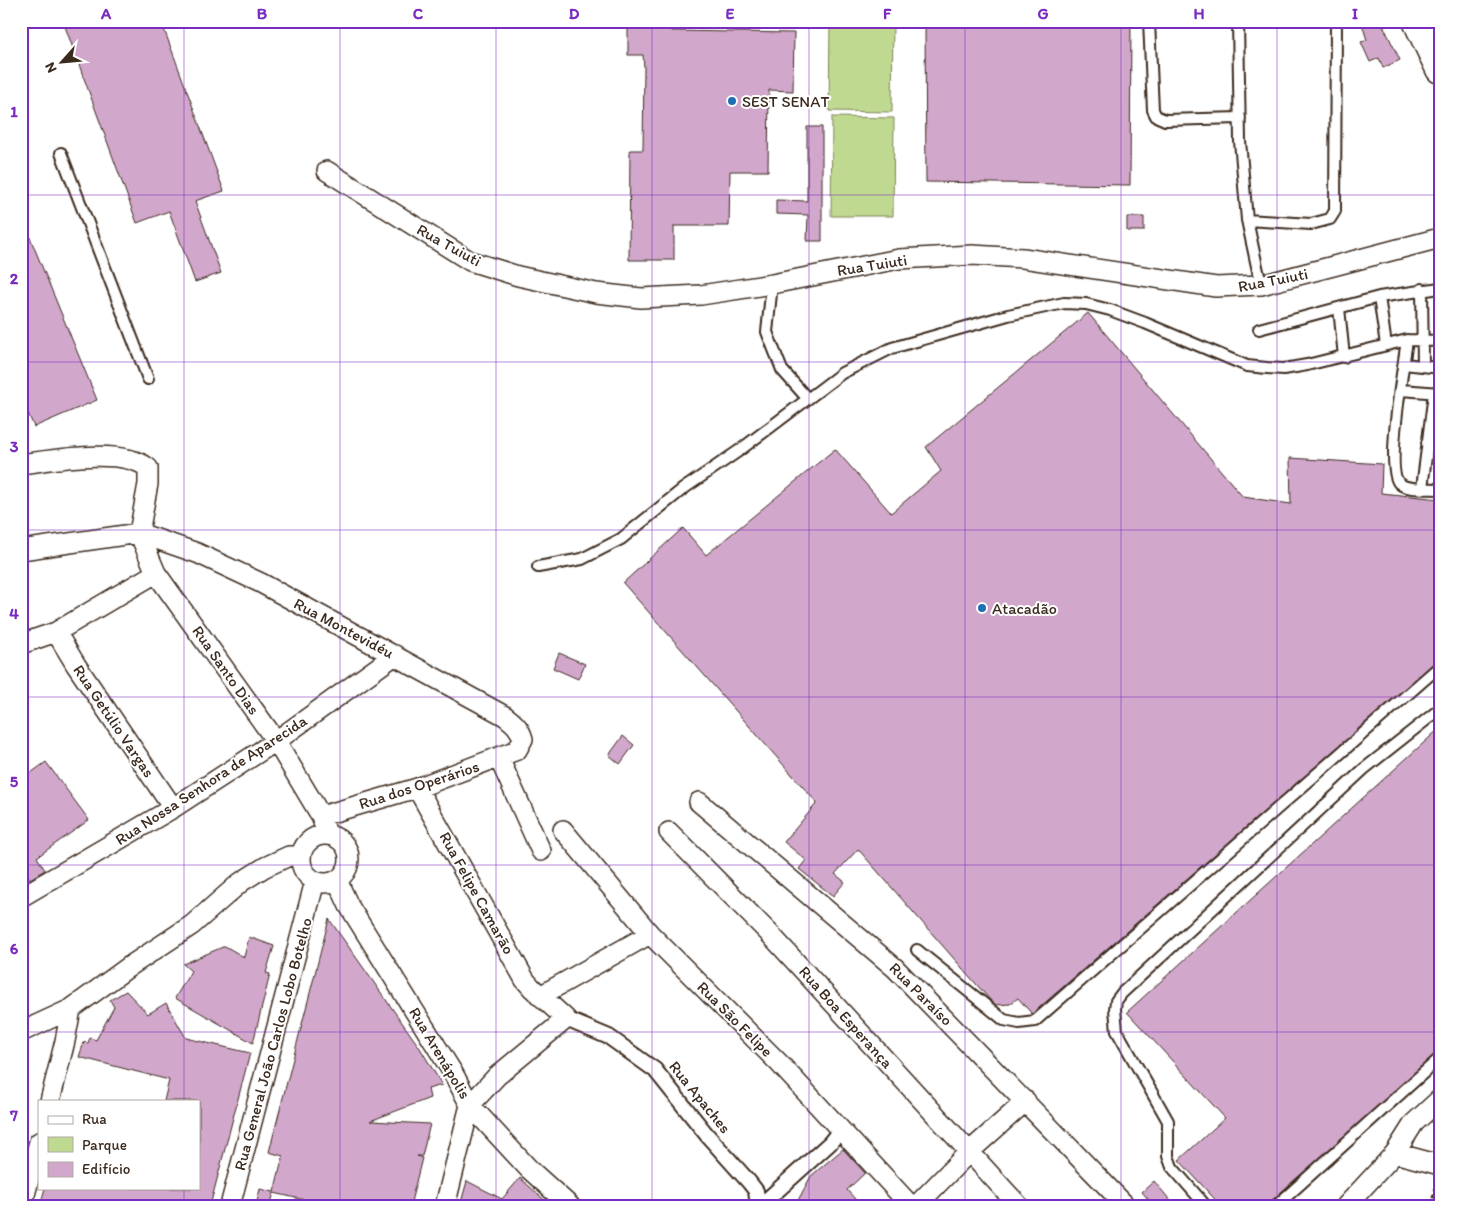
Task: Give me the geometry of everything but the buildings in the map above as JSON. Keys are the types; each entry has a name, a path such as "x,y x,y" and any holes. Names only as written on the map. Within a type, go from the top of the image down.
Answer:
{"highway":[{"path":"1416,21 1440,69"}],"street":[{"name":"Rua Tuiuti","path":"327,171 470,261 518,276 596,293 642,298 701,294 772,284 899,259 972,255 1023,258 1216,287 1238,288 1261,285 1440,238"},
{"path":"21,464 77,456 134,460 148,468 148,484 138,533 21,550"},
{"name":"Rua Santo Dias","path":"138,533 156,573 276,741 321,816 327,834"},
{"name":"Rua Montevidéu","path":"138,533 197,553 237,572 395,655 516,724 523,739 517,750"},
{"path":"21,644 56,632 156,573"},
{"name":"Rua Getúlio Vargas","path":"56,632 172,808"},
{"name":"Rua Nossa Senhora de Aparecida","path":"21,897 172,808 276,741 395,655"},
{"name":"Rua dos Operários","path":"321,816 417,788 517,750"},
{"path":"499,758 541,852"},
{"name":"Rua Felipe Camarão","path":"417,788 525,980 566,1019"},
{"name":"Rua Paraíso","path":"699,802 895,968 1126,1206"},
{"name":"Rua São Felipe","path":"563,830 650,934 779,1063 911,1206"},
{"name":"Rua Boa Esperança","path":"669,832 770,934 1020,1206"},
{"path":"327,834 339,839 348,852 348,868 337,880 323,883 316,881 304,871 301,856 308,841 327,834"},
{"path":"21,1032 70,1010 130,966 192,925 241,882 275,861 289,856 301,856"},
{"name":"Rua Arenápolis","path":"337,880 349,906 453,1073 470,1104 529,1169 570,1206"},
{"name":"Rua General João Carlos Lobo Botelho","path":"230,1206 316,881"},
{"path":"540,996 650,934"},
{"path":"50,1100 65,1041 70,1010"},
{"path":"444,1206 470,1104 497,1076 566,1019"},
{"name":"Rua Apaches","path":"566,1019 609,1037 655,1070 707,1135 756,1191 759,1206"},
{"path":"1346,1206 1395,1153 1414,1123 1440,1100"},
{"path":"916,1206 969,1152 1026,1101"},
{"path":"759,1206 830,1143 841,1130"},
{"path":"22,1206 38,1146"},
{"path":"1395,1153 1440,1165"}],"lane":[{"path":"1149,21 1153,110 1156,116 1165,120 1240,118"},
{"path":"1238,21 1240,118 1247,220 1261,285"},
{"path":"1247,220 1310,224 1330,219 1335,211 1336,21"},
{"path":"60,153 148,379"},
{"path":"772,284 767,332 782,370 807,398"},
{"path":"1259,329 1379,297 1422,289 1440,288"},
{"path":"1422,289 1423,366"},
{"path":"1379,297 1386,345"},
{"path":"538,567 582,559 621,539 683,489 740,450 842,373 892,348 979,322 1064,304 1086,304 1110,310 1247,366 1284,369 1344,357 1407,340 1440,342"},
{"path":"1339,308 1344,357"},
{"path":"1407,340 1396,425 1393,471 1400,484 1440,489"},
{"path":"1404,364 1440,368"},
{"path":"1402,390 1437,393 1427,443 1422,488"},
{"path":"1427,443 1440,444"},
{"path":"918,950 1004,1020 1019,1023 1035,1021 1440,666"},
{"path":"1206,1206 1172,1167 1168,1156 1168,1121 1118,1031 1114,1017 1116,1001 1185,934 1364,770 1440,709"},
{"path":"1276,1206 1440,1058"}],"path":[{"path":"1431,1206 1440,1174"}],"green space":[{"path":"830,21 893,21 892,112 829,111"},
{"path":"832,117 894,118 893,216 831,216"}],"place":[{"name":"SEST SENAT","path":"732,101"},
{"name":"Atacadão","path":"982,608"}]}
